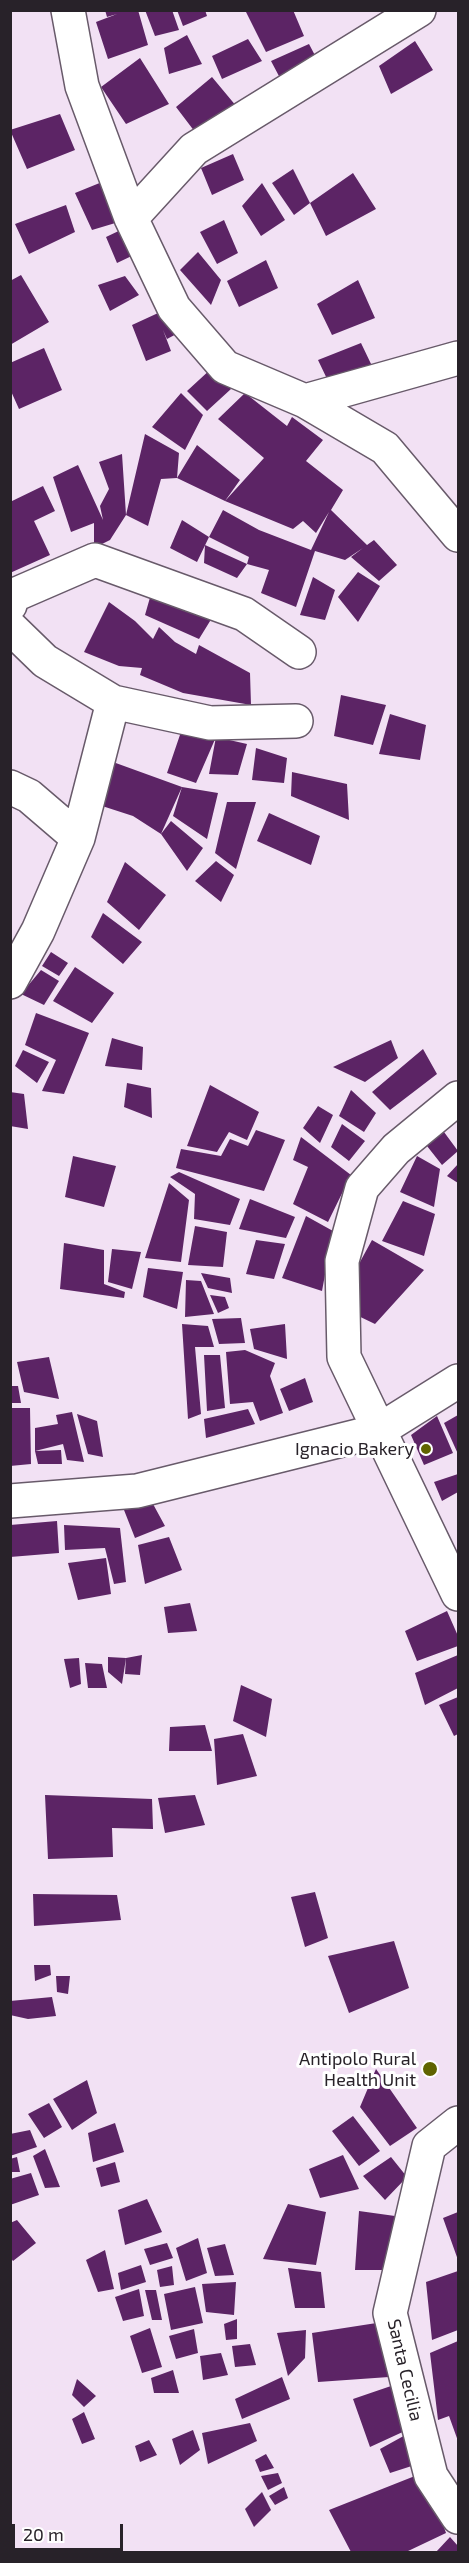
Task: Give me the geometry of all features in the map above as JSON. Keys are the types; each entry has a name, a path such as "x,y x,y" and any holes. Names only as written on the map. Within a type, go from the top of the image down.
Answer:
{"street":[{"path":"68,10 82,86 131,218 174,308 225,367 304,401 385,448 459,535"},
{"path":"131,218 194,149 419,10"},
{"path":"304,401 459,358"},
{"path":"10,605 12,596 96,560 244,614 298,652"},
{"path":"10,627 45,661 113,702 210,723 296,721"},
{"path":"10,982 38,931 78,838 113,702"},
{"path":"10,787 29,796 78,838"},
{"path":"459,1098 396,1149 362,1188 342,1261 344,1357 459,1594"},
{"path":"10,1501 137,1491 378,1431 459,1381"},
{"name":"Santa Cecilia","path":"459,2123 429,2146 390,2313 430,2476 459,2517"}],"building":[{"path":"105,10 138,10 148,45 108,59 96,22 117,14 107,17"},
{"path":"145,10 172,10 179,30 155,36"},
{"path":"177,10 205,10 207,16 183,26"},
{"path":"245,10 293,10 304,36 266,52"},
{"path":"187,35 202,64 169,74 164,48"},
{"path":"248,39 262,61 222,79 212,56"},
{"path":"415,41 433,70 391,94 379,66"},
{"path":"309,44 319,63 280,78 271,61"},
{"path":"140,58 169,104 126,124 101,87"},
{"path":"212,77 237,107 195,132 176,107"},
{"path":"60,114 75,150 27,169 10,130"},
{"path":"233,154 244,180 212,195 201,168"},
{"path":"293,169 310,203 294,215 272,183"},
{"path":"353,173 376,209 326,236 310,203"},
{"path":"107,180 122,221 92,230 75,193"},
{"path":"262,183 285,220 261,236 242,206"},
{"path":"66,205 75,232 29,254 15,224"},
{"path":"224,220 238,253 217,264 200,232"},
{"path":"127,227 140,252 117,263 106,237"},
{"path":"198,252 221,280 211,305 180,270"},
{"path":"266,260 278,288 239,307 227,281"},
{"path":"21,275 49,322 10,345 10,281"},
{"path":"125,276 139,295 110,311 98,285"},
{"path":"358,280 375,318 332,335 317,304"},
{"path":"169,308 182,331 167,339 163,330 171,351 146,361 132,325"},
{"path":"361,343 372,366 329,383 318,360"},
{"path":"44,348 62,390 19,409 10,389 10,363"},
{"path":"212,368 231,389 207,411 187,391"},
{"path":"181,393 203,415 185,450 152,427"},
{"path":"245,393 287,426 292,417 323,440 306,461 343,490 331,510 367,545 374,540 397,565 379,581 351,557 363,548 345,560 315,551 296,607 261,593 269,570 247,564 249,557 209,537 223,510 259,530 311,550 329,512 316,533 303,521 293,529 225,501 264,458 218,419"},
{"path":"145,434 179,453 177,478 161,479 148,526 126,515"},
{"path":"197,445 240,480 225,501 177,478"},
{"path":"122,454 126,515 110,540 94,548 94,523 71,532 53,477 78,465 103,520 100,506 109,489 99,462"},
{"path":"43,486 55,511 34,521 50,555 10,573 10,502"},
{"path":"182,520 209,537 197,562 170,548"},
{"path":"205,545 247,564 237,578 204,563"},
{"path":"358,572 380,586 358,622 338,597"},
{"path":"313,577 335,590 325,620 300,615"},
{"path":"153,587 215,613 199,639 145,615"},
{"path":"109,602 135,621 153,639 159,627 175,642 196,654 199,645 250,673 251,705 183,693 140,675 142,668 119,666 84,652"},
{"path":"341,695 386,705 373,745 334,736"},
{"path":"390,714 426,725 420,760 379,754"},
{"path":"183,726 216,737 196,783 167,773"},
{"path":"216,737 247,744 238,775 209,774"},
{"path":"256,748 287,758 284,783 252,780"},
{"path":"113,762 182,787 161,834 133,816 96,804"},
{"path":"292,772 347,784 349,820 291,796"},
{"path":"182,787 218,793 207,839 173,816"},
{"path":"227,802 256,802 236,869 215,853"},
{"path":"269,813 320,836 311,865 257,841"},
{"path":"171,821 203,848 187,871 161,834"},
{"path":"216,861 234,875 221,902 195,881"},
{"path":"125,862 166,895 139,930 107,902"},
{"path":"103,913 142,942 123,964 91,937"},
{"path":"51,952 68,963 59,976 42,966"},
{"path":"75,967 114,993 92,1023 53,1001"},
{"path":"41,970 59,981 44,1005 21,994"},
{"path":"36,1013 89,1033 64,1094 42,1091 56,1060 25,1045"},
{"path":"112,1038 143,1047 142,1070 105,1066"},
{"path":"391,1040 398,1058 365,1082 333,1067"},
{"path":"423,1049 437,1074 390,1110 372,1092"},
{"path":"23,1050 49,1062 37,1083 15,1066"},
{"path":"127,1083 151,1088 152,1118 124,1107"},
{"path":"210,1085 259,1112 247,1140 229,1132 217,1152 187,1146"},
{"path":"351,1090 376,1113 364,1132 339,1116"},
{"path":"10,1092 24,1094 28,1129 10,1126"},
{"path":"318,1106 333,1115 320,1143 303,1128"},
{"path":"342,1124 365,1141 349,1161 331,1147"},
{"path":"256,1130 285,1140 264,1191 176,1168 181,1149 221,1156 230,1139 248,1146"},
{"path":"444,1132 458,1151 442,1165 427,1146"},
{"path":"301,1137 351,1175 328,1222 293,1204 308,1167 293,1160"},
{"path":"73,1156 116,1166 104,1207 65,1197"},
{"path":"417,1156 440,1169 434,1207 400,1192"},
{"path":"458,1164 458,1183 447,1176"},
{"path":"179,1172 240,1199 230,1225 194,1219 195,1194 170,1177"},
{"path":"169,1183 189,1200 181,1262 145,1258"},
{"path":"250,1199 295,1217 286,1238 239,1229"},
{"path":"403,1201 435,1214 424,1256 382,1241"},
{"path":"306,1216 333,1231 322,1291 282,1278"},
{"path":"195,1226 227,1232 223,1267 188,1265"},
{"path":"256,1240 285,1244 274,1279 246,1274"},
{"path":"372,1240 424,1270 375,1324 350,1312 355,1271"},
{"path":"64,1243 104,1250 104,1284 125,1292 124,1298 60,1289"},
{"path":"112,1249 141,1252 132,1289 108,1282"},
{"path":"148,1268 183,1272 177,1309 143,1297"},
{"path":"201,1273 230,1278 232,1293 208,1288"},
{"path":"186,1280 201,1281 214,1314 185,1317"},
{"path":"210,1295 225,1297 229,1308 218,1313"},
{"path":"241,1318 245,1343 219,1344 212,1319"},
{"path":"182,1324 208,1326 214,1347 195,1347 201,1414 188,1419"},
{"path":"285,1324 287,1359 254,1349 250,1329"},
{"path":"245,1350 275,1363 270,1376 283,1413 260,1421 253,1402 230,1404 226,1352"},
{"path":"204,1355 220,1355 225,1408 207,1411"},
{"path":"49,1357 59,1399 24,1392 17,1362"},
{"path":"305,1378 313,1402 289,1411 280,1389"},
{"path":"10,1386 18,1386 21,1403 10,1403"},
{"path":"10,1408 30,1408 31,1464 10,1466"},
{"path":"248,1409 255,1424 206,1438 204,1419"},
{"path":"72,1412 84,1462 67,1460 63,1444 35,1451 35,1428 58,1424 56,1415"},
{"path":"77,1414 97,1421 103,1457 88,1454"},
{"path":"458,1415 458,1454 444,1423"},
{"path":"437,1416 453,1453 424,1465 411,1435"},
{"path":"61,1450 62,1464 38,1464 35,1451"},
{"path":"458,1474 458,1492 442,1501 434,1482"},
{"path":"153,1504 165,1526 135,1538 124,1510"},
{"path":"57,1521 59,1553 10,1557 10,1525"},
{"path":"64,1525 120,1528 126,1582 114,1584 105,1548 65,1550"},
{"path":"169,1537 182,1570 145,1584 138,1545"},
{"path":"106,1558 111,1594 78,1600 68,1563"},
{"path":"190,1603 197,1631 168,1633 164,1607"},
{"path":"447,1611 458,1636 458,1646 417,1661 405,1631"},
{"path":"142,1655 140,1675 125,1674 126,1658"},
{"path":"458,1655 458,1688 425,1705 415,1673"},
{"path":"108,1657 126,1658 122,1684 108,1672"},
{"path":"79,1658 81,1684 70,1688 64,1659"},
{"path":"85,1663 102,1664 107,1688 88,1688"},
{"path":"241,1685 272,1699 266,1737 233,1721"},
{"path":"458,1697 458,1734 454,1736 439,1705"},
{"path":"205,1725 212,1751 169,1751 170,1727"},
{"path":"243,1734 257,1776 217,1785 214,1739"},
{"path":"45,1795 152,1799 153,1829 112,1828 113,1857 48,1859"},
{"path":"195,1795 205,1825 165,1833 158,1798"},
{"path":"315,1892 328,1938 305,1947 291,1897"},
{"path":"33,1894 117,1895 121,1920 34,1926"},
{"path":"394,1941 409,1988 349,2013 328,1956"},
{"path":"34,1965 50,1965 51,1975 35,1981"},
{"path":"56,1976 70,1976 68,1994 57,1992"},
{"path":"52,1997 56,2016 28,2019 10,2015 10,2001"},
{"path":"376,2069 417,2128 390,2146 360,2107"},
{"path":"87,2080 97,2113 72,2130 53,2099"},
{"path":"49,2103 62,2127 44,2138 28,2114"},
{"path":"353,2116 380,2151 359,2166 332,2131"},
{"path":"115,2123 124,2152 93,2162 88,2133"},
{"path":"30,2130 37,2147 10,2156 10,2134"},
{"path":"45,2149 60,2187 45,2188 33,2156"},
{"path":"343,2155 359,2189 320,2198 309,2169"},
{"path":"17,2157 20,2172 10,2172 10,2159"},
{"path":"391,2157 407,2177 385,2200 363,2176"},
{"path":"115,2162 120,2182 101,2187 96,2168"},
{"path":"31,2173 39,2195 10,2205 10,2179"},
{"path":"147,2199 162,2232 125,2245 118,2210"},
{"path":"288,2204 326,2212 316,2265 263,2259"},
{"path":"359,2211 395,2216 386,2270 355,2270"},
{"path":"458,2212 458,2260 443,2218"},
{"path":"17,2220 36,2243 13,2261 10,2257 10,2223"},
{"path":"198,2238 207,2273 186,2281 176,2248"},
{"path":"167,2243 173,2258 150,2265 144,2249"},
{"path":"225,2244 234,2275 215,2276 207,2248"},
{"path":"105,2250 114,2289 98,2292 86,2260"},
{"path":"141,2265 146,2282 121,2290 118,2273"},
{"path":"172,2266 174,2285 160,2287 157,2270"},
{"path":"288,2268 321,2272 325,2308 295,2308"},
{"path":"458,2271 458,2330 432,2340 426,2282"},
{"path":"236,2282 234,2315 206,2312 202,2284"},
{"path":"195,2287 203,2323 171,2330 164,2294"},
{"path":"139,2289 144,2316 123,2321 115,2297"},
{"path":"145,2290 156,2290 162,2320 152,2320"},
{"path":"237,2319 237,2339 226,2340 224,2324"},
{"path":"383,2322 389,2377 318,2382 312,2333"},
{"path":"150,2328 162,2367 142,2373 130,2336"},
{"path":"194,2329 198,2353 176,2359 169,2336"},
{"path":"306,2330 305,2358 288,2376 277,2333"},
{"path":"458,2341 458,2441 449,2416 438,2420 430,2353"},
{"path":"250,2344 256,2365 235,2367 232,2346"},
{"path":"221,2353 228,2375 203,2380 200,2356"},
{"path":"173,2370 179,2393 154,2393 151,2378"},
{"path":"282,2377 290,2399 242,2419 235,2399"},
{"path":"77,2379 96,2396 84,2407 72,2395"},
{"path":"391,2386 407,2430 370,2447 353,2399"},
{"path":"84,2412 95,2439 82,2444 72,2419"},
{"path":"250,2423 257,2441 208,2464 202,2433"},
{"path":"193,2430 200,2450 180,2465 172,2439"},
{"path":"409,2433 421,2463 390,2473 380,2449"},
{"path":"149,2440 157,2455 140,2462 135,2446"},
{"path":"266,2454 274,2468 260,2472 255,2460"},
{"path":"425,2472 446,2533 406,2552 351,2552 329,2510"},
{"path":"278,2473 282,2483 268,2490 261,2476"},
{"path":"284,2487 288,2498 275,2505 269,2496"},
{"path":"262,2492 271,2510 254,2527 245,2509"},
{"path":"450,2537 458,2546 458,2552 436,2552"}],"place":[{"name":"Ignacio Bakery","path":"426,1449"},
{"name":"Antipolo Rural Health Unit","path":"430,2069"}]}
